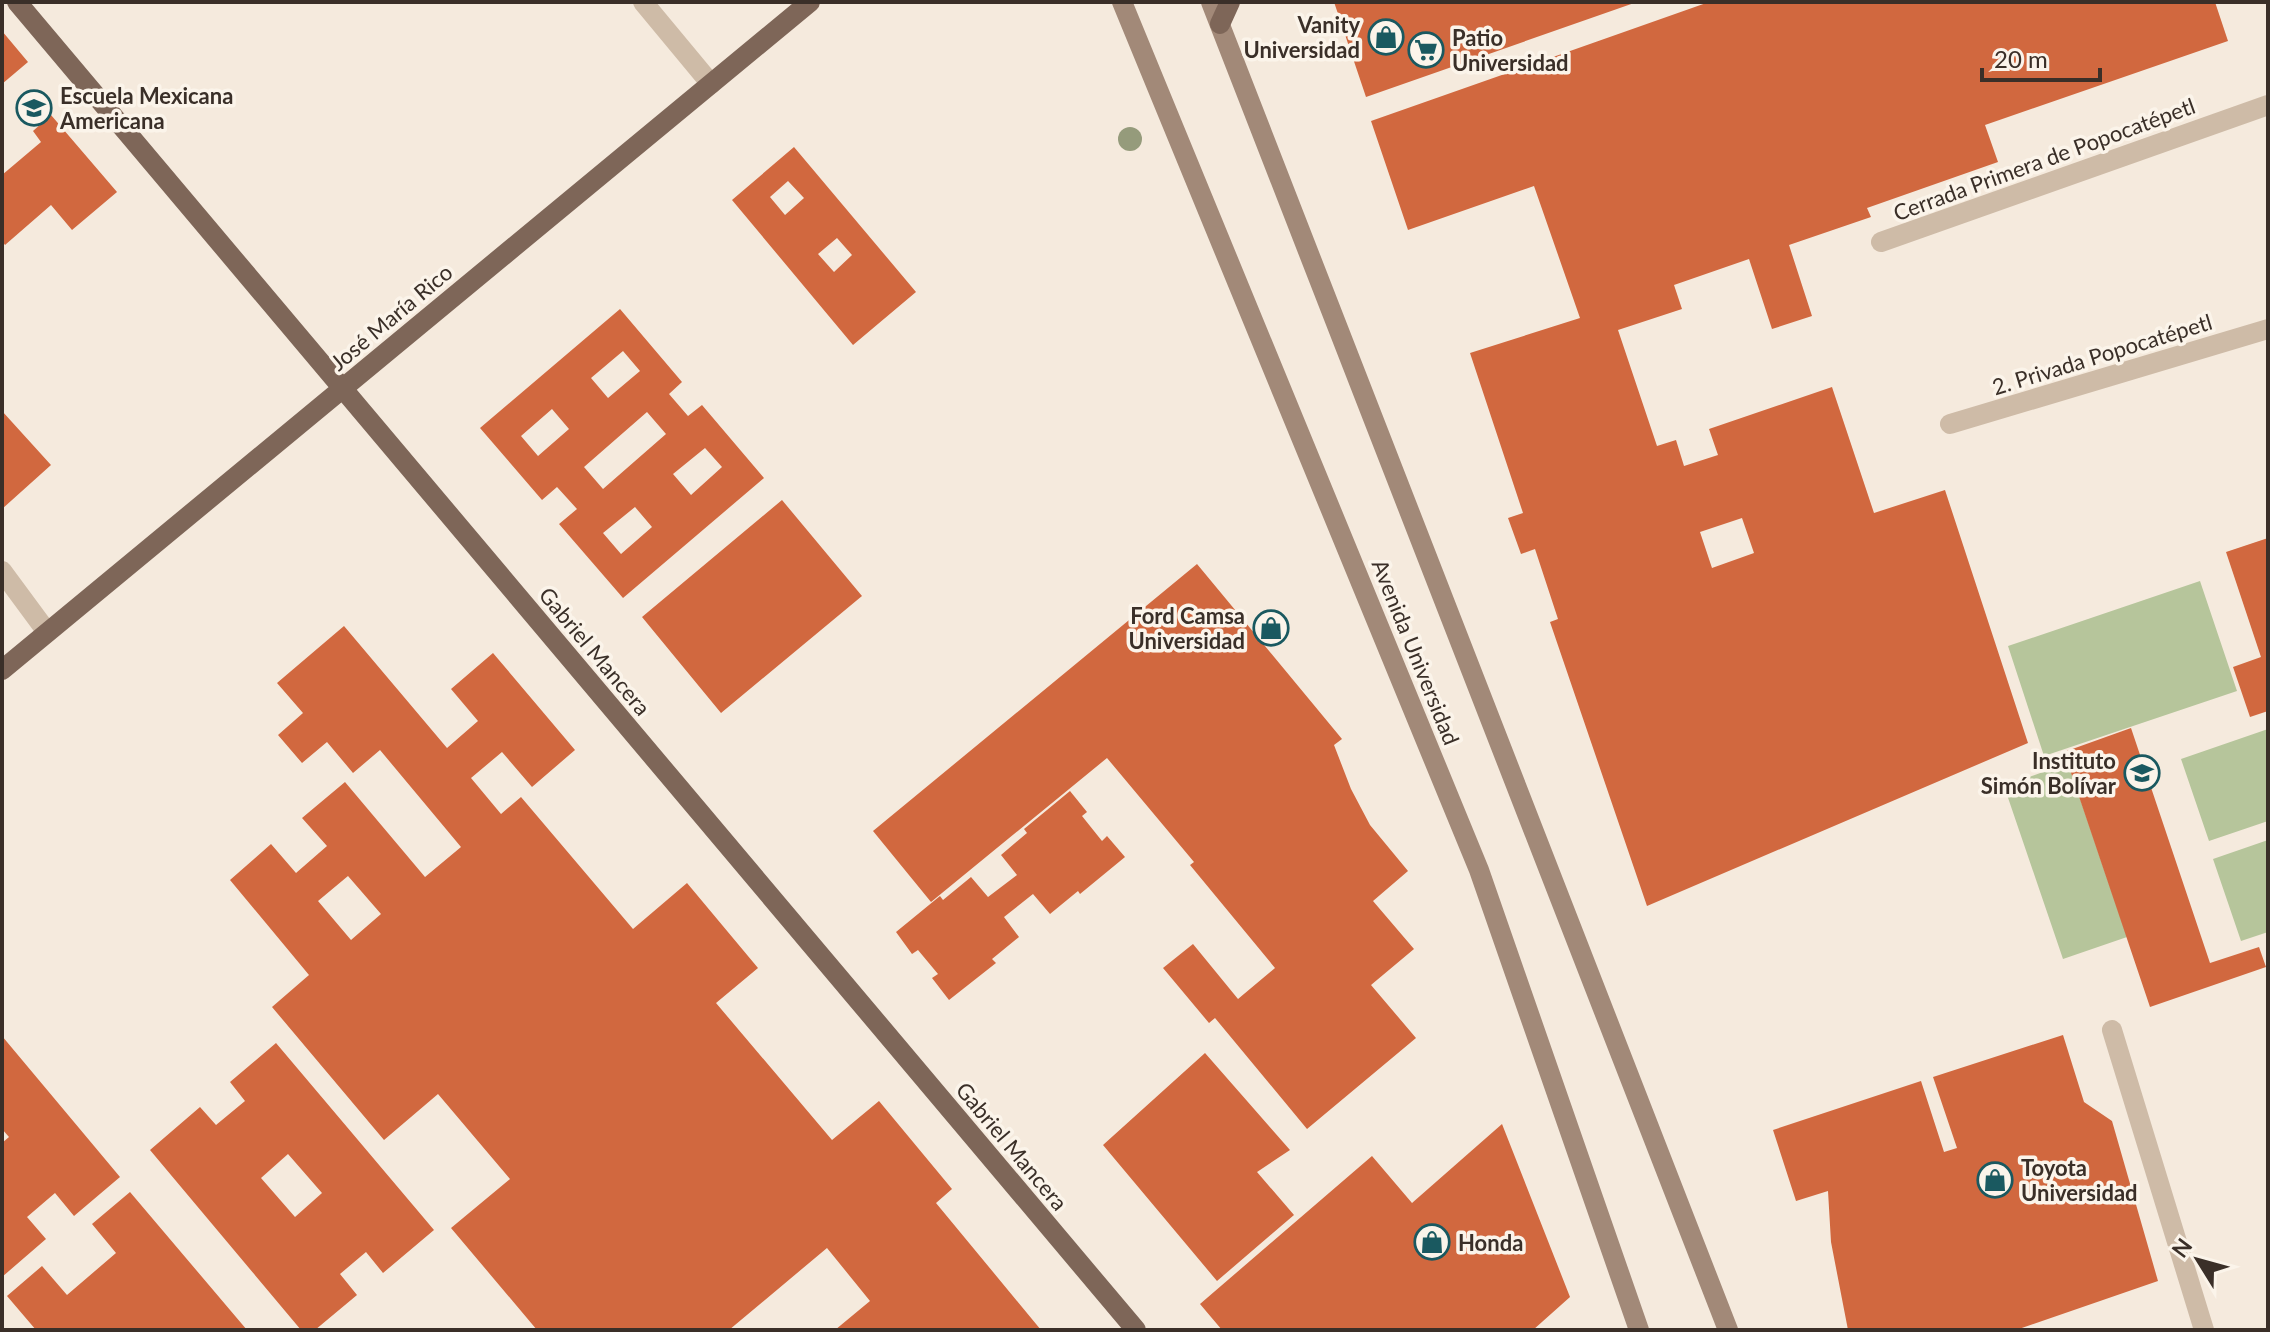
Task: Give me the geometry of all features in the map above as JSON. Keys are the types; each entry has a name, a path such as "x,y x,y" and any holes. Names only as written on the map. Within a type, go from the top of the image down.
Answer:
{"main road":[{"name":"Gabriel Mancera","path":"17,2 1136,1330"},
{"name":"José María Rico","path":"2,670 810,2"},
{"name":"Avenida Universidad","path":"1122,2 1479,870 1633,1327"},
{"name":"Avenida Universidad","path":"1211,2 1728,1330"},
{"path":"1220,24 1230,2"}],"street":[{"path":"643,2 711,84"},
{"name":"Cerrada Primera de Popocatépetl","path":"1881,242 2268,105"},
{"name":"2. Privada Popocatépetl","path":"1950,424 2268,329"},
{"path":"2,571 47,632"},
{"path":"2112,1030 2204,1330"}],"green space":[{"path":"2200,581 2237,691 2044,756 2008,646"},
{"path":"2268,729 2268,821 2209,841 2181,759"},
{"path":"2068,763 2127,937 2063,959 2004,786"},
{"path":"2268,840 2268,932 2241,941 2213,859"}],"building":[{"name":"Patio Universidad","path":"1334,2 1637,2 1366,97"},
{"path":"1709,2 2215,2 2228,41 1985,125 1998,162 1867,208 1871,217 1789,245 1812,316 1772,329 1749,259 1674,285 1682,309 1618,330 1657,446 1676,440 1684,466 1718,455 1709,429 1832,387 1874,513 1945,490 2028,743 1647,906 1550,622 1558,619 1535,549 1521,554 1508,518 1523,513 1470,353 1580,318 1534,186 1408,230 1371,121","holes":["1742,518 1754,553 1712,568 1700,532"]},
{"path":"2,31 28,62 2,84"},
{"path":"51,115 117,192 72,230 51,205 5,245 2,241 2,175 41,142 33,131"},
{"path":"794,147 916,292 853,345 732,200","holes":["788,181 804,198 785,215 770,197","837,238 852,255 834,272 818,254"]},
{"path":"620,309 682,382 669,394 688,416 702,405 764,478 623,598 559,524 577,509 557,487 542,500 480,428","holes":["623,351 640,371 608,398 591,378","552,409 569,429 538,456 521,436","647,412 666,434 603,489 584,467","705,448 722,467 691,495 673,474","635,507 652,527 621,554 603,533"]},
{"path":"2,411 51,465 2,509"},
{"path":"782,500 862,596 721,713 642,617"},
{"path":"2268,538 2268,711 2250,717 2233,667 2261,657 2226,552"},
{"path":"1197,564 1342,739 1334,745 1351,789 1370,825 1408,871 1373,901 1414,949 1371,985 1416,1038 1307,1129 1215,1018 1209,1023 1163,968 1193,944 1238,999 1275,968 1190,865 1194,862 1107,758 931,902 873,831"},
{"path":"344,626 447,748 478,721 451,689 493,653 575,750 532,787 502,752 471,778 501,814 521,797 633,929 687,883 758,968 716,1003 832,1140 879,1101 952,1189 936,1203 1041,1330 835,1330 870,1301 827,1248 729,1330 537,1330 451,1228 510,1179 438,1094 384,1140 272,1007 309,975 230,880 271,844 296,873 327,846 302,818 345,782 425,877 461,847 380,750 353,773 327,742 302,763 278,735 303,713 277,683","holes":["348,876 381,914 351,940 318,901"]},
{"path":"2131,728 2210,963 2259,947 2266,967 2150,1007 2064,752"},
{"path":"1070,791 1087,812 1082,816 1102,841 1107,836 1125,857 1050,914 1033,894 1004,917 1019,937 992,959 996,963 949,1000 932,978 938,974 918,950 912,954 896,932 940,896 943,900 971,877 988,897 1017,875 1001,855 1027,833 1024,829"},
{"name":"Toyota Universidad","path":"2063,1035 2084,1102 2112,1121 2158,1281 2016,1330 1848,1330 1831,1242 1828,1191 1796,1201 1773,1130 1921,1081 1944,1152 1957,1148 1933,1077"},
{"path":"2,1036 120,1177 74,1216 55,1193 27,1217 46,1239 2,1277 2,1143 9,1137 2,1129"},
{"path":"276,1043 434,1230 383,1273 366,1252 340,1274 357,1295 315,1330 301,1330 150,1150 200,1107 216,1125 245,1101 230,1082","holes":["288,1154 322,1193 295,1217 261,1178"]},
{"path":"1205,1053 1290,1150 1257,1172 1294,1215 1217,1281 1103,1145"},
{"name":"Honda","path":"1502,1124 1570,1297 1533,1330 1222,1330 1200,1304 1372,1156 1412,1203"},
{"path":"130,1192 247,1330 36,1330 7,1296 42,1266 67,1295 116,1253 92,1224"}],"place":[{"name":"Vanity Universidad","path":"1386,37"},
{"name":"Patio Universidad","path":"1426,50"},
{"name":"Escuela Mexicana Americana","path":"34,108"},
{"name":"Ford Camsa Universidad","path":"1271,628"},
{"name":"Instituto Simón Bolívar","path":"2142,773"},
{"name":"Toyota Universidad","path":"1995,1180"},
{"name":"Honda","path":"1432,1242"}]}
